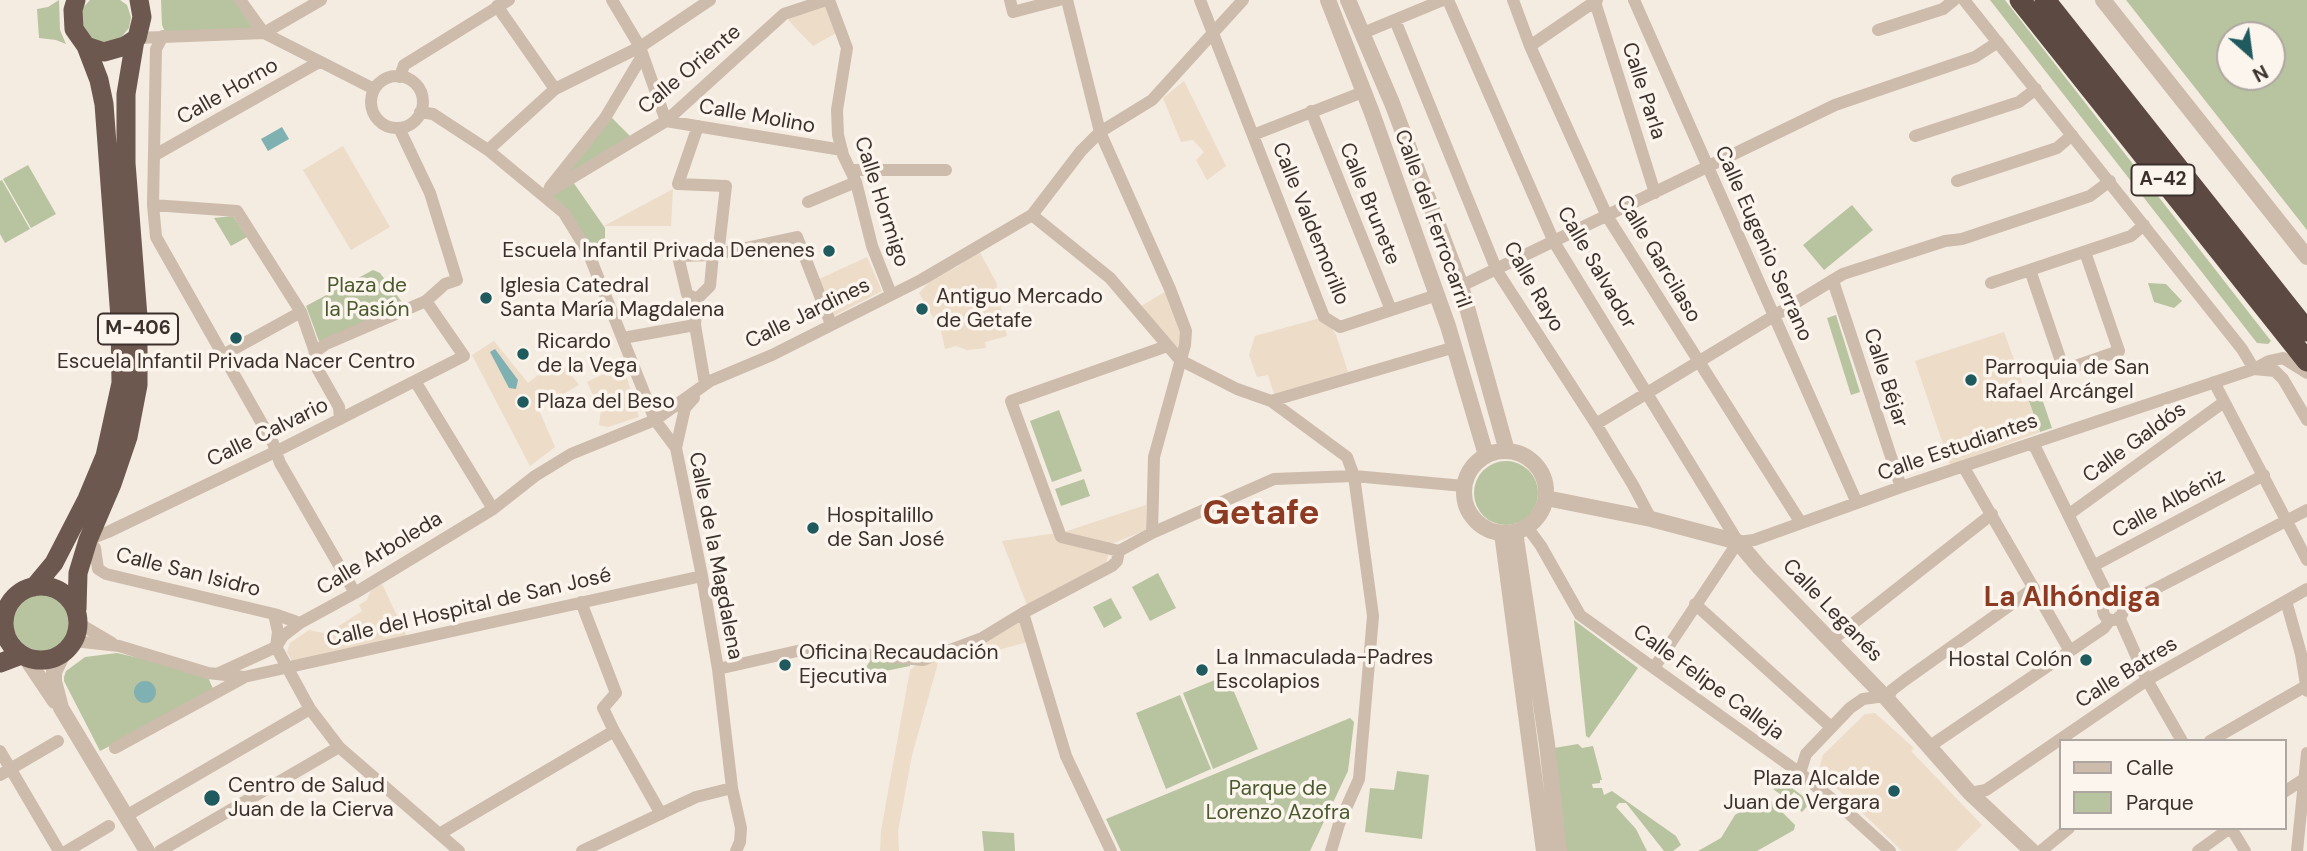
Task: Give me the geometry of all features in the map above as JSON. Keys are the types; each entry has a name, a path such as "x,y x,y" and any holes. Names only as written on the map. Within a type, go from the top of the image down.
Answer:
{"highway":[{"name":"M-406","path":"23,657 2,632 9,605 17,595 34,587 54,563 87,499 105,456 121,383 120,318 104,104 99,80 86,46 74,29 73,10 76,0"},
{"name":"M-406","path":"73,632 78,573 128,437 138,385 138,317 126,149 126,94 142,17 139,0"},
{"name":"A-42","path":"2020,0 2307,361"},
{"name":"A-42","path":"2045,0 2307,331"},
{"path":"86,46 104,52 125,46 136,39"},
{"path":"0,663 23,657 49,659 73,632 67,596 46,586 34,587"}],"street":[{"path":"240,0 264,33 374,89"},
{"path":"136,39 264,33 321,0"},
{"path":"612,0 641,52 666,121"},
{"path":"488,150 555,89 641,52 710,0"},
{"path":"778,0 788,13"},
{"name":"Calle Oriente","path":"543,195 666,121 788,13 827,0"},
{"name":"Calle Hormigo","path":"827,0 848,48 837,110 842,150 853,176 872,246 891,294"},
{"path":"1010,0 1013,12 1059,0"},
{"path":"1067,0 1100,132 1186,331 1185,345 1154,457 1152,533"},
{"name":"Calle Valdemorillo","path":"1200,0 1324,317 1340,327 1437,295"},
{"path":"1244,0 1152,100 1100,132 1081,151 1032,215 1110,278 1180,360 1237,389 1271,401 1348,457 1354,476 1374,616 1359,779 1339,824 1331,851"},
{"name":"Calle del Ferrocarril","path":"1328,0 1437,295 1486,455"},
{"name":"Calle del Ferrocarril","path":"1348,0 1392,103 1461,286 1507,451"},
{"path":"1363,33 1446,0"},
{"name":"Calle Salvador","path":"1446,0 1554,242 1738,542"},
{"name":"Calle Garcilaso","path":"1513,0 1530,46 1607,216 1801,523"},
{"name":"Calle Eugenio Serrano","path":"1634,0 1857,503"},
{"path":"1878,30 1943,9 1954,0"},
{"path":"1964,0 2110,181 2242,349 2254,369 2275,371 2283,379 2307,419"},
{"path":"2102,0 2307,257"},
{"path":"1530,46 1596,1"},
{"name":"Calle Parla","path":"1596,1 1655,193"},
{"path":"400,77 404,65 503,3 555,89"},
{"name":"Calle Rayo","path":"1395,20 1497,271 1596,424 1651,519"},
{"path":"163,36 156,48 153,205 156,237 273,443 278,461 355,593"},
{"path":"1461,286 1497,271 1835,105 1975,57 1998,42"},
{"path":"543,195 605,118 641,52"},
{"name":"Calle Horno","path":"155,155 319,62"},
{"path":"400,77 408,79 419,89 422,105 412,123 399,128 389,127 376,118 371,104 374,89 385,79 400,77"},
{"path":"1915,135 2019,102 2036,89"},
{"path":"1253,135 1363,92"},
{"name":"Calle Brunete","path":"1311,111 1391,310"},
{"name":"Calle de la Magdalena","path":"420,112 433,114 488,150 564,213 588,252 655,420 676,448 718,669 732,788 741,828 738,847"},
{"name":"Calle Molino","path":"666,121 842,150"},
{"path":"698,126 678,184 726,186 719,247 713,255 710,286 697,299 695,325 705,384"},
{"path":"315,352 326,344 426,301 445,284 457,280 430,193 399,128"},
{"path":"1957,181 2057,148 2072,135"},
{"path":"808,202 853,176 946,170"},
{"path":"1596,424 1843,274 1945,241 1962,239 2090,196 2110,181"},
{"path":"153,205 237,211 301,312 315,352 313,362 339,407 340,419"},
{"name":"Calle Jardines","path":"655,420 705,384 772,355 963,257 1032,215"},
{"path":"1991,283 2131,236 2144,225"},
{"path":"697,299 687,294 678,256 713,255 797,237 831,324"},
{"path":"2030,270 2064,370 2119,351 2085,252"},
{"name":"Calle Béjar","path":"1833,281 1901,487"},
{"name":"Calle Calvario","path":"88,540 275,452 464,356 426,301"},
{"path":"223,355 301,312"},
{"path":"623,338 695,325"},
{"path":"1167,346 1010,401 1061,537 1119,551 1152,533 1274,479 1354,476 1464,486"},
{"path":"1271,401 1455,347"},
{"name":"Calle Estudiantes","path":"1738,542 1754,540 1901,487 2254,369 2269,361 2283,358 2307,373"},
{"path":"415,381 493,509"},
{"path":"2214,382 2307,560"},
{"name":"Calle Jardines","path":"676,448 685,408 705,384"},
{"name":"Calle Galdós","path":"2068,515 2224,402"},
{"name":"Calle Arboleda","path":"217,674 276,647 283,636 300,624 493,509 535,476 571,454 655,420"},
{"path":"2031,444 2036,449 2147,680 2181,739"},
{"path":"1507,451 1521,454 1539,469 1544,478 1546,498 1542,510 1515,531 1490,531 1472,518 1466,508 1464,486 1471,468 1486,455 1507,451"},
{"path":"1964,466 2070,651"},
{"name":"Calle Albéniz","path":"2093,566 2264,475"},
{"path":"1546,498 1651,519 1738,542 1654,668"},
{"path":"1930,746 2104,628 2115,611 2307,510"},
{"path":"1832,639 1992,514"},
{"path":"1515,531 1544,851"},
{"path":"1515,531 1547,744 1559,851"},
{"name":"Calle Felipe Calleja","path":"1515,531 1541,546 1580,615 1800,773 1890,851"},
{"name":"Calle San Isidro","path":"88,540 95,548 98,569 106,574 274,614 300,624"},
{"name":"Calle Leganés","path":"1738,542 1886,697 1970,793 2032,851"},
{"path":"718,669 806,649 923,660 982,638 1112,566 1117,561 1119,551"},
{"name":"Calle del Hospital de San José","path":"217,674 244,677 287,669 702,576"},
{"path":"1800,773 1806,754 1857,703 1864,699 1886,697 1905,680 2034,588"},
{"name":"Calle Batres","path":"2061,739 2147,680 2307,589"},
{"path":"2214,739 2307,688 2301,654 2286,601"},
{"path":"582,602 616,693 603,708 661,814"},
{"path":"1695,604 1832,727"},
{"path":"1023,613 1066,757 1111,851"},
{"path":"274,614 278,632 276,647 310,709 339,747 459,851"},
{"path":"73,632 217,674 218,691"},
{"path":"73,632 119,646"},
{"path":"61,708 54,673 73,632"},
{"path":"23,657 61,708 147,851"},
{"name":"Calle del Hospital de San José","path":"115,748 244,677"},
{"path":"126,816 310,709"},
{"path":"441,833 614,731"},
{"path":"5,771 58,741"},
{"name":"Calle Batres","path":"1970,793 1986,790 2058,741"},
{"path":"159,851 339,747"},
{"path":"0,751 5,771 59,851"},
{"path":"2297,851 2307,753"},
{"path":"2286,790 2305,775"},
{"path":"582,851 696,797 732,788"},
{"path":"67,851 110,825"},
{"path":"2041,851 2067,830"},
{"path":"2198,851 2228,830"},
{"path":"2232,830 2245,851"}],"green space":[{"path":"59,0 60,30 66,44 39,38 37,9 48,7"},
{"path":"90,0 120,0 127,5 131,17 129,28 118,41 96,43 82,31 80,11"},
{"path":"161,0 234,0 253,28 165,32 162,25"},
{"path":"1990,0 2005,0 2271,341 2268,344 2257,343"},
{"path":"2126,0 2307,0 2307,230"},
{"path":"611,117 631,137 562,179"},
{"path":"28,165 56,214 31,228 3,179"},
{"path":"2,180 30,229 5,243 0,234"},
{"path":"573,182 605,228 605,257 595,259 551,198 554,193"},
{"path":"1852,205 1873,230 1824,270 1803,245"},
{"path":"233,216 247,237 231,246 214,218"},
{"name":"Plaza de la Pasión","path":"373,270 380,273 405,306 320,344 306,306"},
{"path":"2148,283 2166,284 2182,301 2174,308 2154,302"},
{"path":"1836,315 1860,392 1851,395 1827,318"},
{"path":"2037,384 2052,428 2040,432 2024,388"},
{"path":"1059,410 1082,471 1052,482 1030,421"},
{"path":"1506,461 1524,467 1532,475 1538,493 1532,511 1524,519 1506,525 1488,519 1480,511 1474,493 1480,475 1488,467"},
{"path":"1084,479 1090,496 1061,506 1055,489"},
{"path":"1158,573 1176,608 1150,621 1132,587"},
{"path":"36,593 48,593 63,601 71,616 71,628 63,643 48,651 36,651 21,643 13,628 13,616 21,601"},
{"path":"1111,598 1122,618 1104,628 1093,607"},
{"path":"1574,620 1638,668 1589,738 1586,736"},
{"path":"117,653 206,673 215,693 100,751 64,677 66,671 85,657"},
{"path":"870,661 910,663 910,666 860,676"},
{"path":"1227,675 1258,749 1213,769 1183,693"},
{"path":"1180,695 1211,769 1166,789 1136,713"},
{"name":"Parque de Lorenzo Azofra","path":"1350,718 1354,722 1348,771 1310,851 1121,851 1106,819"},
{"path":"1578,744 1582,748 1593,746 1602,780 1592,784 1593,788 1602,788 1604,795 1612,791 1676,836 1681,845 1673,851 1664,851 1626,803 1619,803 1616,807 1636,829 1647,851 1566,851 1554,748"},
{"path":"1397,771 1429,775 1422,839 1365,832 1370,788 1394,790"},
{"path":"1785,783 1811,802 1802,812 1793,804 1799,796 1794,792 1787,799 1773,789"},
{"path":"1769,799 1795,825 1794,830 1757,851 1698,851 1721,838 1735,815 1756,802"},
{"path":"982,831 1014,833 1015,851 984,851"}],"shaded area":[{"path":"826,7 838,32 813,46 788,20 798,11"},
{"path":"1184,81 1226,166 1207,180 1196,160 1204,152 1193,140 1181,142 1163,98"},
{"path":"343,146 390,227 351,250 303,170"},
{"path":"673,189 671,226 604,226"},
{"path":"979,251 996,282 1007,336 985,342 986,348 967,350 956,346 945,349 941,331 919,293 932,279 957,267"},
{"path":"867,257 882,291 830,318 817,280"},
{"path":"1170,289 1186,331 1180,360 1136,309"},
{"path":"1324,317 1336,335 1348,372 1274,394 1268,375 1257,377 1249,355 1255,336"},
{"path":"2004,332 2040,432 1950,465 1915,361"},
{"name":"Plaza del Beso","path":"494,341 528,383 559,359 579,385 538,408 555,447 530,466 472,355"},
{"path":"623,365 639,417 608,427 599,425 601,411 587,382"},
{"path":"1146,505 1146,530 1111,544 1106,563 1027,605 1002,541 1064,532"},
{"path":"382,584 408,639 293,663 287,652 290,643 309,630 330,632 362,611 359,605 367,600 371,590"},
{"path":"1023,613 1031,641 984,654 982,638"},
{"path":"923,660 938,663 912,755 898,831 899,851 880,851 881,831 910,670"},
{"name":"Plaza Alcalde Juan de Vergara","path":"1875,713 1914,748 1911,751 1982,825 1956,851 1902,851 1823,775 1820,765 1823,755 1865,714"}],"water":[{"path":"282,127 289,139 268,151 261,139"},
{"path":"495,349 518,380 516,389 509,388 490,352"},
{"path":"145,681 153,684 156,692 153,700 145,703 137,700 134,692 137,684"}],"place":[{"name":"Escuela Infantil Privada Denenes","path":"829,251"},
{"name":"Iglesia Catedral Santa María Magdalena","path":"486,298"},
{"name":"Antiguo Mercado de Getafe","path":"922,309"},
{"name":"Escuela Infantil Privada Nacer Centro","path":"236,338"},
{"name":"Ricardo de la Vega","path":"523,354"},
{"name":"Parroquia de San Rafael Arcángel","path":"1971,380"},
{"name":"Plaza del Beso","path":"523,402"},
{"name":"Hospitalillo de San José","path":"813,528"},
{"name":"Hostal Colón","path":"2086,660"},
{"name":"Oficina Recaudación Ejecutiva","path":"785,665"},
{"name":"La Inmaculada-Padres Escolapios","path":"1202,670"},
{"name":"Plaza Alcalde Juan de Vergara","path":"1894,791"},
{"name":"Centro de Salud Juan de la Cierva","path":"212,798"}],"district":[{"name":"Getafe","path":"1261,515"},
{"name":"La Alhóndiga","path":"2072,599"}]}
